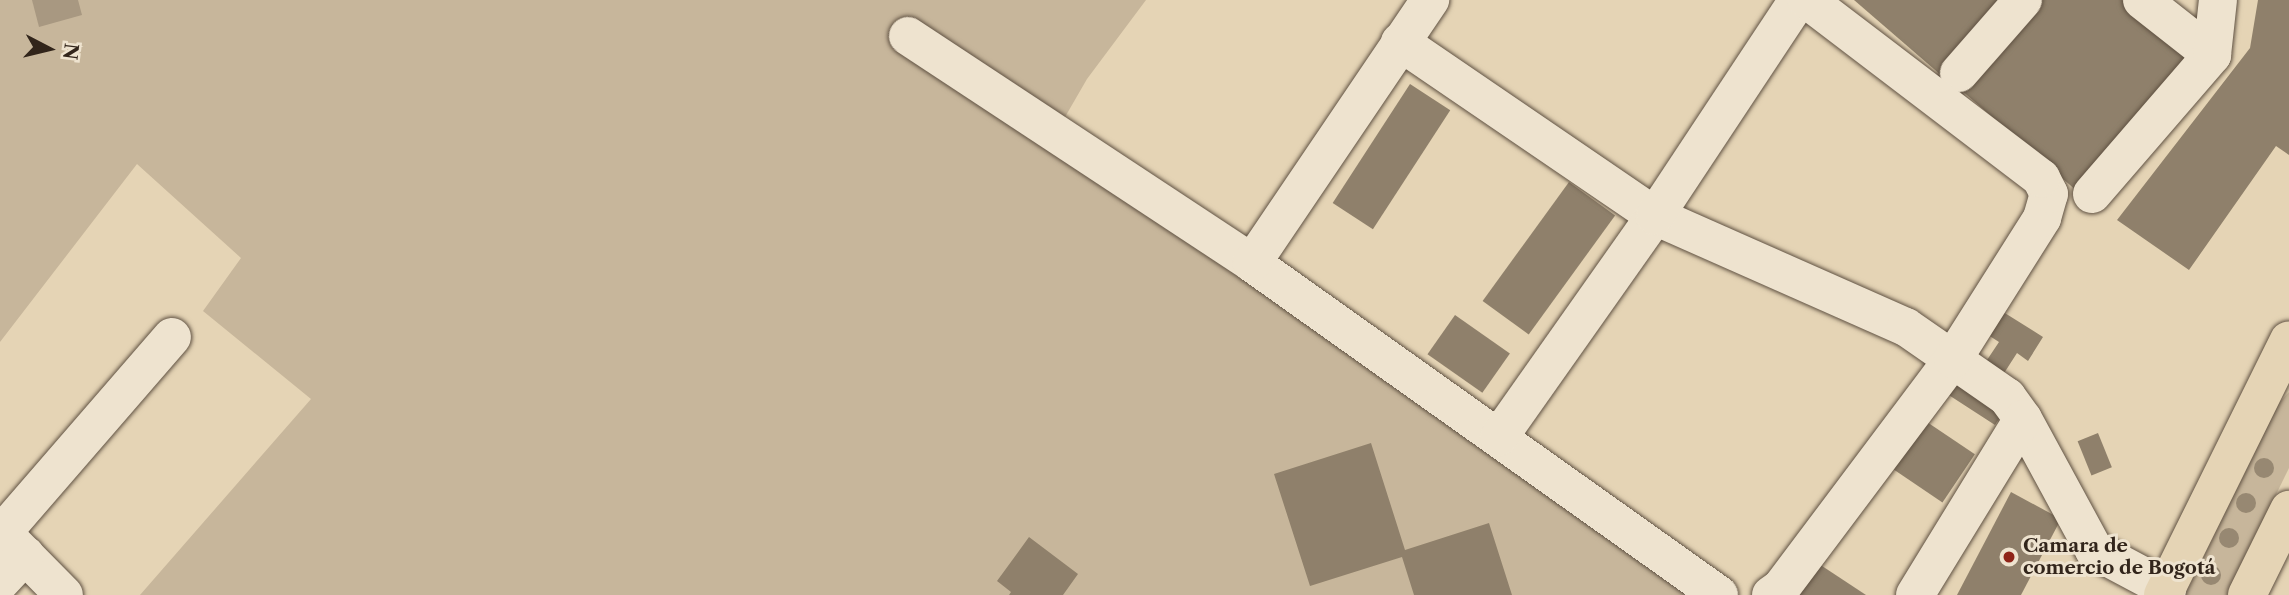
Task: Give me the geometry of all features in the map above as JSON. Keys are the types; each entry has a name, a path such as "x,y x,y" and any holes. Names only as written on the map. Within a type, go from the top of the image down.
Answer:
{"main road":[{"path":"2165,592 2285,357"},
{"path":"2247,595 2289,510"}],"street":[{"path":"1252,263 1430,0"},
{"path":"1499,437 1655,216 1798,0"},
{"path":"1771,595 1781,588 1953,359 2047,209 2048,188 2041,178 1808,0"},
{"path":"1959,74 2024,0"},
{"path":"2142,0 2212,55"},
{"path":"2092,194 2212,55 2218,0"},
{"path":"908,36 1252,263 1720,595"},
{"path":"1400,41 1655,216 1906,327 2007,397 2023,419 2094,550 2165,592"},
{"path":"64,595 7,550 172,337"},
{"path":"1915,595 2023,419"}],"shaded area":[{"path":"0,0 1146,0 1087,79 1050,143 1699,595 140,595 311,399 203,311 241,258 137,164 0,342"},
{"path":"32,0 78,0 82,15 39,27"},
{"path":"2289,392 2289,468 2227,595 2185,595 2279,403"}],"building":[{"path":"1854,0 2008,0 1942,76"},
{"path":"2037,0 2122,0 2192,60 2078,192 1960,89"},
{"path":"2258,0 2289,0 2289,155 2276,146 2189,270 2117,220 2250,48"},
{"path":"1410,84 1450,110 1373,229 1333,203"},
{"path":"1569,182 1615,216 1529,334 1483,301"},
{"path":"2000,310 2043,337 2028,361 2017,353 1990,395 2007,406 1995,425 1941,390 1953,372 1971,384 1999,342 1985,333"},
{"path":"1455,315 1510,353 1482,393 1427,354"},
{"path":"1921,418 1975,454 1942,502 1889,466"},
{"path":"2098,433 2112,467 2091,476 2078,441"},
{"path":"1371,443 1405,550 1489,523 1512,595 1414,595 1402,557 1310,586 1274,474"},
{"name":"Camara de comercio de Bogotá","path":"2011,492 2061,519 2021,595 1957,595"},
{"path":"1029,537 1078,574 1063,595 1009,595 1011,592 997,581"},
{"path":"1816,562 1866,595 1794,595"}],"place":[{"name":"Camara de comercio de Bogotá","path":"2009,557"}]}
